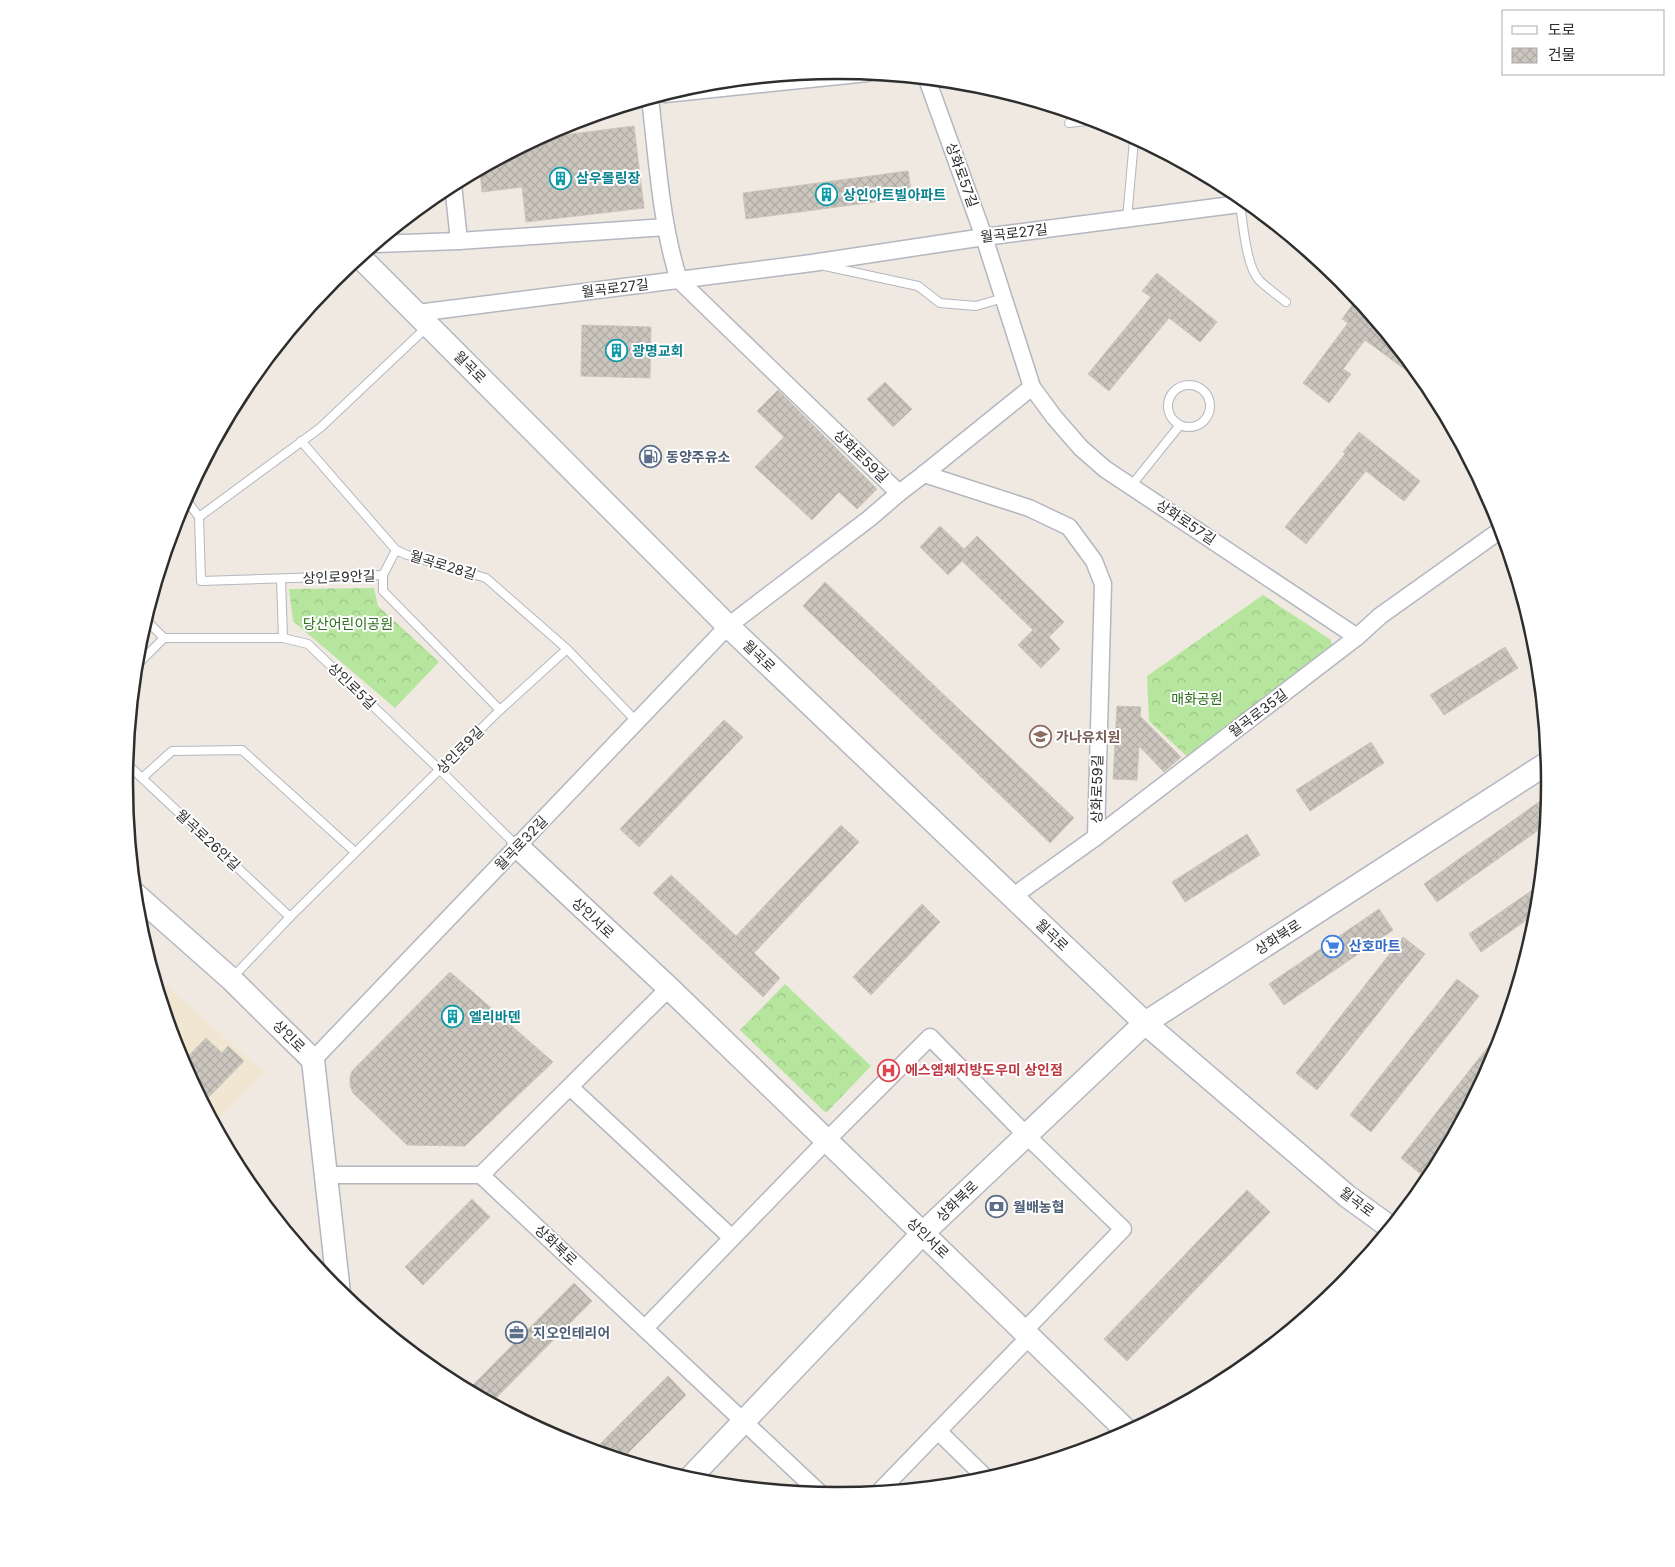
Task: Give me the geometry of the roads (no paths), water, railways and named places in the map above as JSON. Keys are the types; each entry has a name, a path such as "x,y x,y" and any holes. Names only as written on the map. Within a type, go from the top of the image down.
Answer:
{"street":[{"path":"733,87 803,80"},
{"name":"상화로57길","path":"929,85 984,237 1032,387 1054,417 1081,448 1105,469 1357,637"},
{"name":"상화로59길","path":"651,104 666,227 671,257 679,280 899,493 924,474 1029,508 1069,527 1094,561 1102,584 1096,837"},
{"path":"454,193 459,241"},
{"name":"월곡로27길","path":"423,319 679,280 812,263 984,237 1127,220 1232,200"},
{"path":"385,244 459,241 666,227"},
{"name":"월곡로","path":"365,262 728,626 1145,1023 1347,1196 1387,1225"},
{"path":"924,474 1032,387"},
{"path":"728,626 870,518 899,493"},
{"name":"월곡로35길","path":"1012,897 1096,837 1357,637 1380,616 1496,533"},
{"name":"월곡로32길","path":"313,1060 728,626"},
{"name":"상화북로","path":"694,1474 923,1233 1145,1023 1542,767"},
{"name":"상인서로","path":"518,847 669,988 1123,1428"},
{"name":"상인로","path":"143,901 231,979 313,1060 338,1280"},
{"path":"326,1175 480,1175 669,988"},
{"path":"645,1328 827,1140 930,1037 1026,1135 1123,1229 938,1431 884,1487"},
{"path":"570,1087 732,1238"},
{"name":"상화북로","path":"480,1175 814,1487"},
{"path":"938,1431 981,1473"}],"lane":[{"path":"1069,123 1080,122"},
{"path":"1127,220 1134,144"},
{"path":"1240,206 1251,265 1258,279 1286,302"},
{"name":"월곡로27길","path":"812,263 918,286 940,303 976,306 1003,298"},
{"path":"190,505 199,517 320,428 423,319"},
{"path":"1189,385 1202,389 1210,400 1209,414 1200,424 1187,427 1180,425 1170,415 1168,408 1171,395 1182,386 1189,385"},
{"path":"1131,486 1180,425"},
{"name":"월곡로28길","path":"301,441 396,550 407,555 486,578 567,649 636,722"},
{"name":"상인로9안길","path":"199,517 201,581 383,575 383,592 500,710"},
{"path":"383,575 396,550"},
{"path":"280,579 283,638"},
{"path":"144,658 164,638 151,625"},
{"name":"상인로5길","path":"164,638 283,638 308,644 518,847"},
{"name":"상인로9길","path":"231,979 355,852 500,710 567,649"},
{"path":"142,778 172,751 242,750 355,852"},
{"name":"월곡로26안길","path":"133,770 290,917"}],"place":[{"name":"삼우볼링장","path":"560,178"},
{"name":"상인아트빌아파트","path":"827,195"},
{"name":"광명교회","path":"616,351"},
{"name":"동양주유소","path":"650,457"},
{"name":"가나유치원","path":"1040,737"},
{"name":"산호마트","path":"1333,946"},
{"name":"엘리바덴","path":"453,1017"},
{"name":"에스엠체지방도우미 상인점","path":"889,1070"},
{"name":"월배농협","path":"997,1207"},
{"name":"지오인테리어","path":"517,1333"}],"park label":[{"name":"당산어린이공원","path":"348,624"},
{"name":"매화공원","path":"1197,699"}]}
